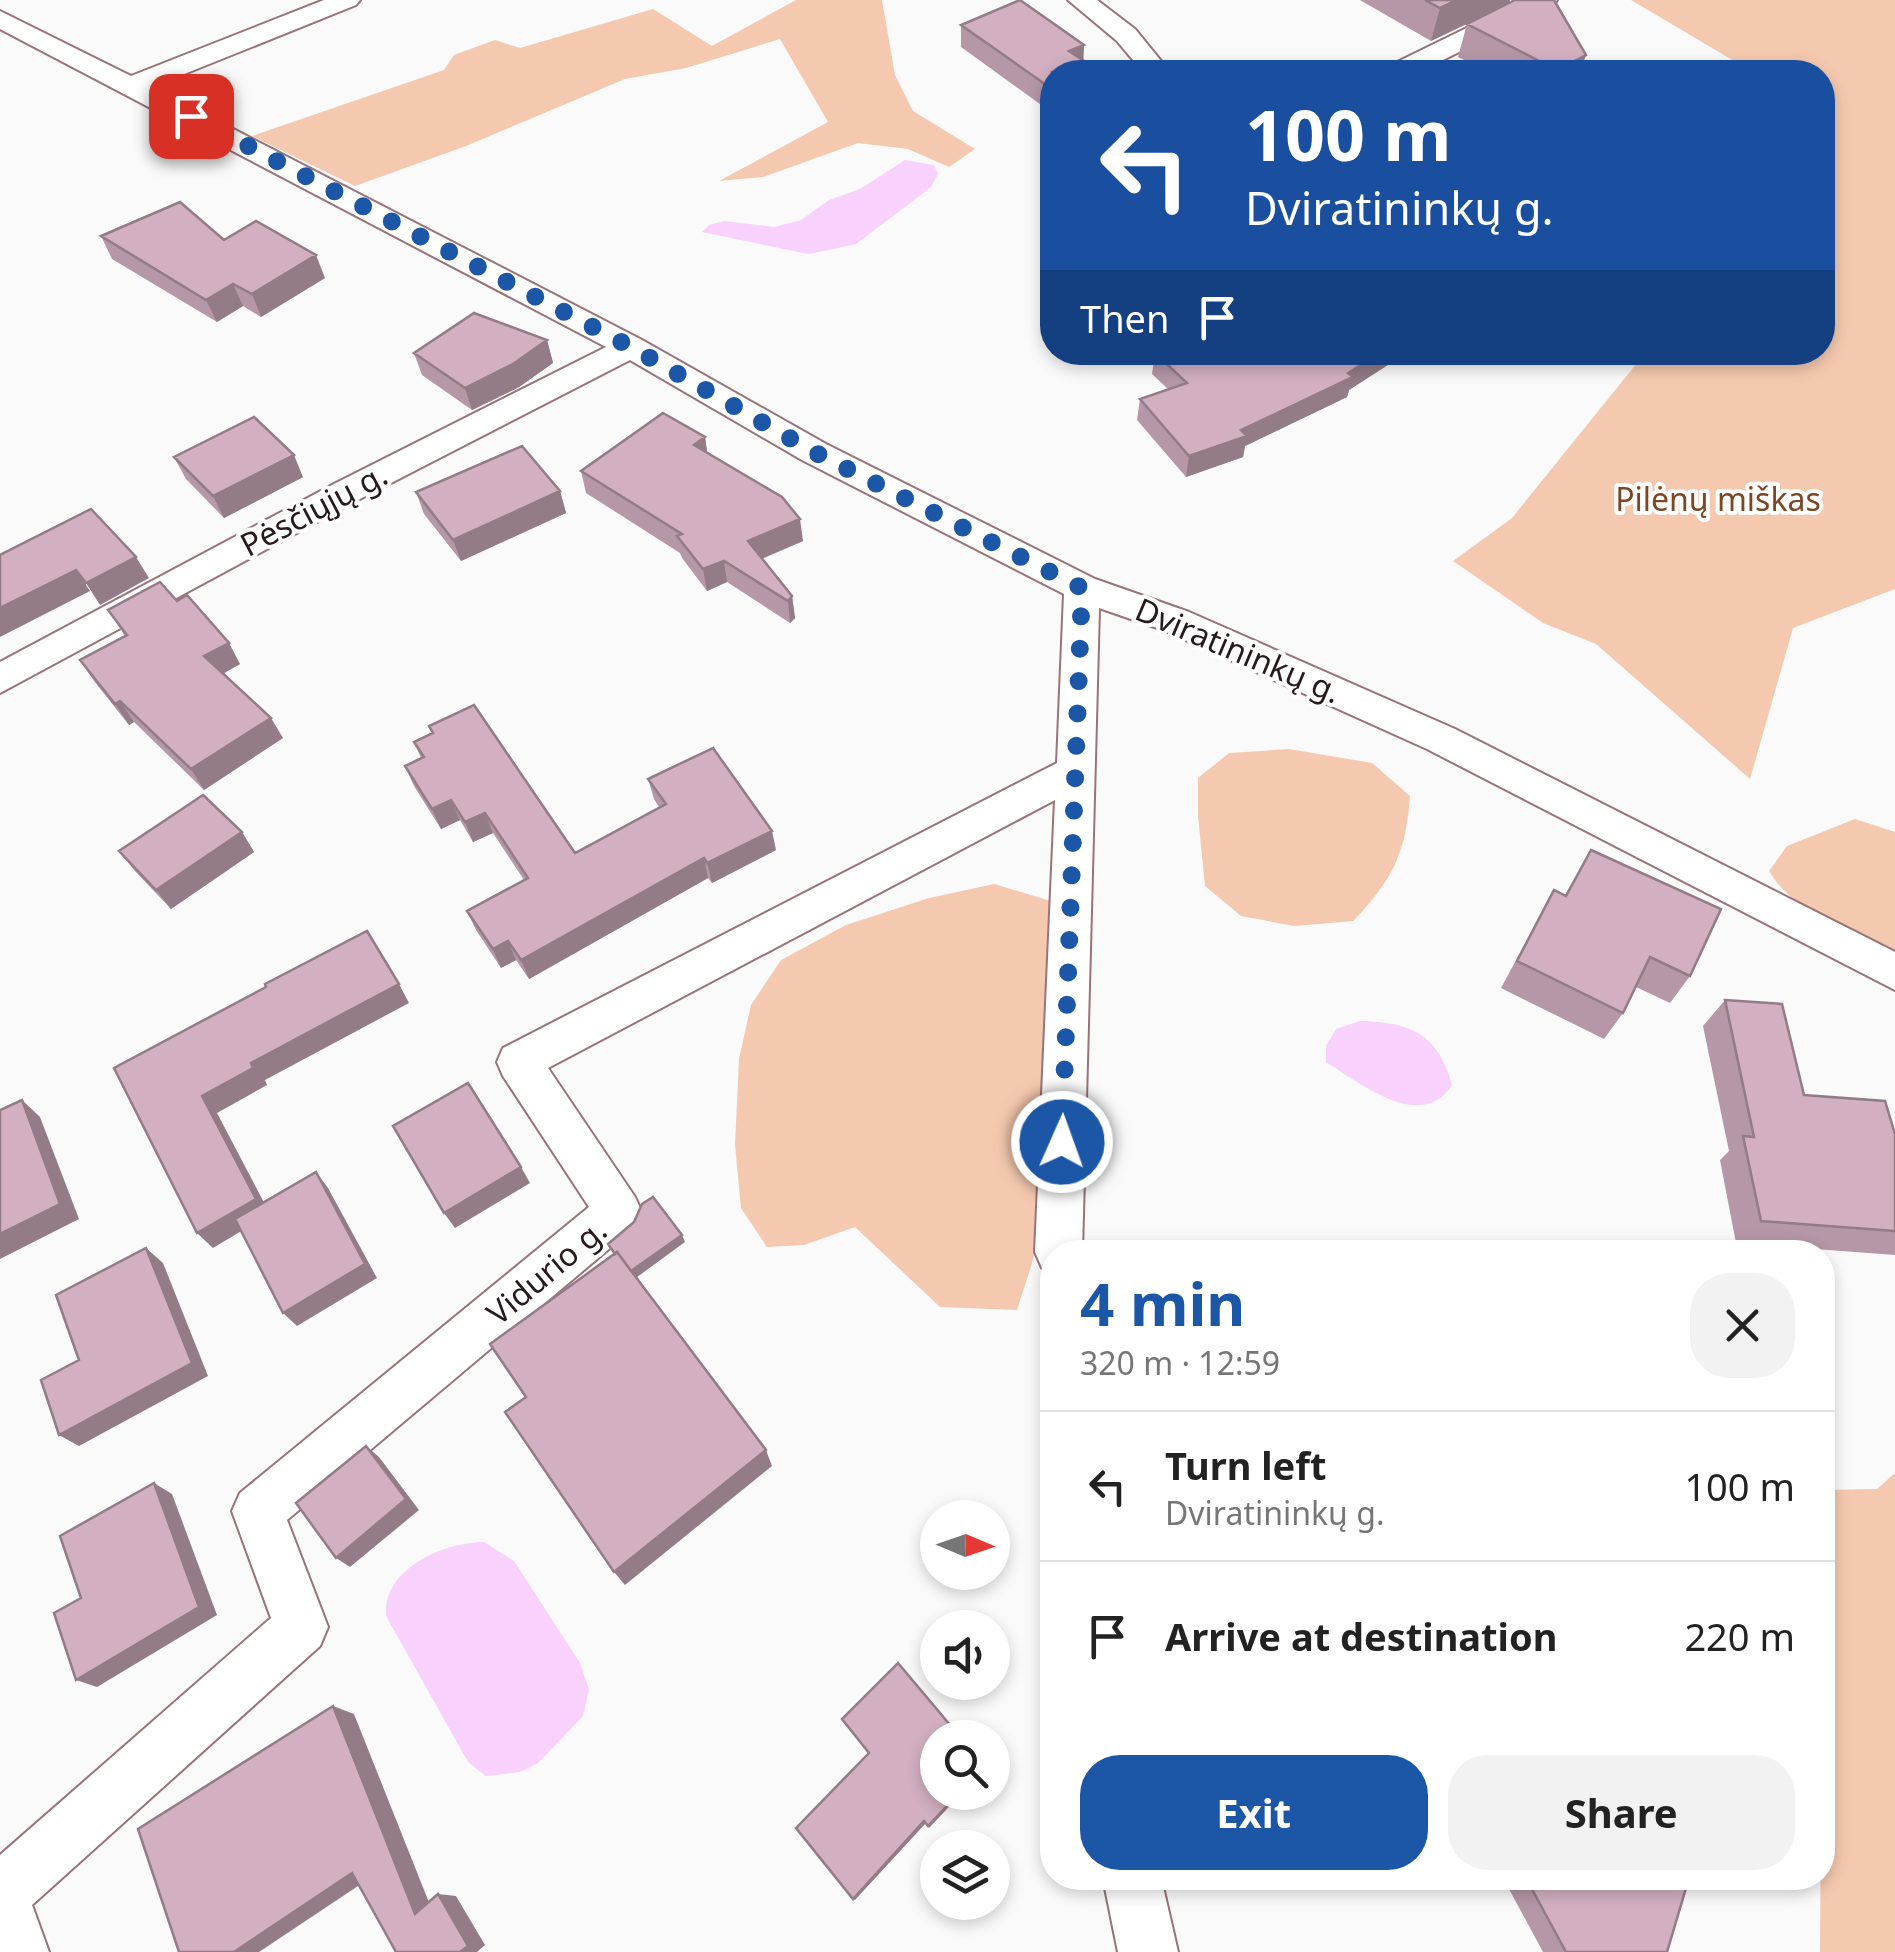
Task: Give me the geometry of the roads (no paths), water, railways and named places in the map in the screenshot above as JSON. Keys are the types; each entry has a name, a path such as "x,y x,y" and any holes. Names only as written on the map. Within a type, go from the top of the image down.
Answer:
{"street":[{"path":"132,85 346,0"},
{"path":"1082,0 1126,34 1147,60"},
{"path":"1423,60 1544,0"},
{"name":"Dviratininkų g.","path":"0,18 631,347 814,452 1082,588 1176,622 1441,738 1895,972"},
{"name":"Pėsčiųjų g.","path":"0,679 344,493 631,347"},
{"path":"1058,1240 1082,588"},
{"name":"Vidurio g.","path":"0,1895 301,1626 258,1511 619,1212 519,1062 1075,771"},
{"path":"1135,1890 1148,1952"},
{"path":"0,1895 20,1952"}],"park label":[{"name":"Pilėnų miškas","path":"1718,500"}]}
